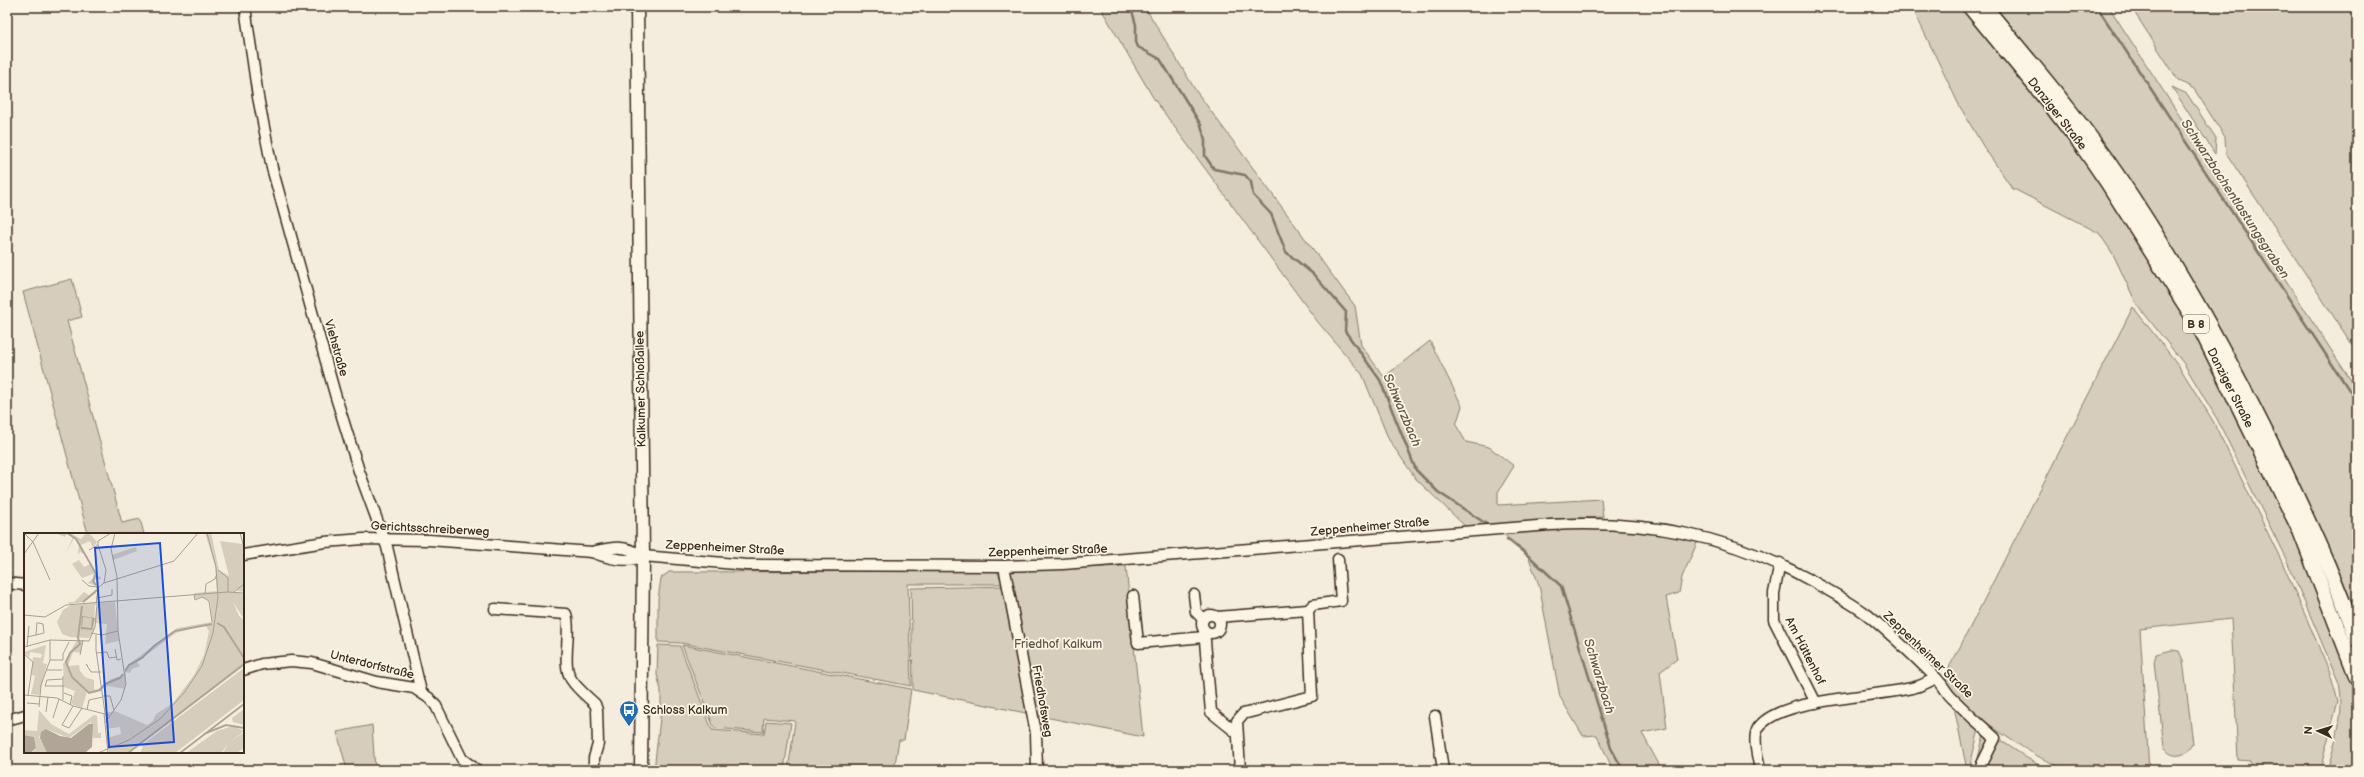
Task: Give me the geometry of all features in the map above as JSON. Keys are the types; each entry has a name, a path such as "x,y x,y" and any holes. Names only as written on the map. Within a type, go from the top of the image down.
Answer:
{"highway":[{"name":"Danziger Straße","path":"1970,7 2050,103 2089,157 2201,330 2300,531 2357,678"},
{"name":"Danziger Straße","path":"1985,7 2107,160 2210,324 2262,424 2312,528 2357,640"}],"main road":[{"name":"Kalkumer Schloßallee","path":"637,7 643,556 641,770"}],"street":[{"name":"Viehstraße","path":"245,7 258,97 272,168 335,394 359,471 385,539 421,692"},
{"name":"Zeppenheimer Straße","path":"643,556 747,565 1004,566 1121,561 1507,528 1583,523 1637,525 1710,538 1780,564 1868,616 1936,678 1949,695 1995,738 1979,770"},
{"name":"Gerichtsschreiberweg","path":"244,555 324,542 385,539 592,552 620,547 631,548 643,556"},
{"path":"1204,629 1210,615 1217,617 1308,610 1313,605 1341,601 1338,559"},
{"name":"Am Hüttenhof","path":"1780,564 1774,593 1774,620 1816,703"},
{"name":"Friedhofsweg","path":"1004,566 1036,733 1036,770"},
{"path":"7,583 24,585"},
{"path":"1194,595 1196,612 1204,629 1211,712 1237,733"},
{"path":"1133,596 1138,643 1204,629 1209,632 1216,631 1220,625 1217,617"},
{"path":"494,609 566,614 569,624 568,648 570,678 595,704 597,710 598,744 594,758 594,770"},
{"path":"1240,770 1237,721 1243,714 1312,696 1308,610"},
{"name":"Unterdorfstraße","path":"244,670 275,662 312,663 377,682 414,688 421,692 436,706 462,759 473,769"},
{"name":"Am Hüttenhof","path":"1760,770 1756,735 1758,728 1772,716 1816,703 1919,686 1936,678"},
{"path":"7,720 24,715"},
{"path":"1435,716 1444,770"}],"green space":[{"path":"1100,7 1145,7 1196,91 1355,306 1361,345 1384,377 1430,341 1462,406 1456,425 1466,442 1489,447 1514,466 1498,492 1498,505 1601,499 1603,517 1552,519 1469,530 1416,479 1389,440 1362,374 1317,321 1154,99"},
{"path":"1912,7 2109,7 2357,390 2357,770 2327,770 2339,727 2341,694 2339,683 2287,561 2217,419 2184,364 2136,303 2113,254 2099,233 2012,188 1983,146 1959,105"},
{"path":"2131,7 2357,7 2357,352 2226,153 2225,137 2194,89 2178,80"},
{"path":"2172,87 2187,94 2216,138 2215,154"},
{"path":"72,279 82,317 67,321 122,523 140,519 144,533 88,533 23,292"},
{"path":"2133,307 2179,366 2213,421 2282,562 2329,670 2338,701 2320,770 2251,770 2250,761 2238,760 2231,619 2140,629 2149,770 2088,772 2069,770 2058,766 2021,746 1981,718 1952,692 1946,682 1950,665"},
{"path":"1551,528 1652,529 1698,541 1682,577 1679,593 1666,597 1677,659 1660,672 1667,728 1642,733 1662,770 1613,770 1597,735 1583,736 1560,697 1539,585 1527,553 1501,532"},
{"name":"Friedhof Kalkum","path":"1126,566 1143,737 913,690 911,588 1012,586 1010,570"},
{"path":"997,571 1003,584 908,584 911,686 681,643 658,642 658,600 661,578 669,572"},
{"path":"658,645 680,646 712,730 764,734 766,721 791,723 784,770 654,770 661,710 661,690 657,675"},
{"path":"682,645 911,689 904,740 899,740 894,770 788,770 795,721 764,718 763,732 714,728"},
{"path":"2172,650 2179,651 2183,660 2193,744 2187,752 2179,755 2171,754 2164,747 2154,662 2156,654"},
{"path":"1953,702 1980,725 1969,770 1967,770"},
{"path":"372,725 375,770 347,770 337,732"},
{"path":"1985,730 2027,758 2048,770 1975,770"}],"waterway":[{"name":"Schwarzbach","path":"1131,7 1136,25 1136,42 1138,47 1160,59 1201,125 1205,140 1205,156 1214,169 1245,175 1251,182 1253,195 1271,214 1286,252 1313,274 1346,312 1345,331 1380,380 1416,470 1438,492 1488,525"},
{"name":"Schwarzbachentlastungsgraben","path":"2097,7 2357,402"},
{"name":"Schwarzbach","path":"1507,539 1531,558 1561,586 1611,748 1623,770"}],"place":[{"name":"Schloss Kalkum","path":"629,727"}]}
